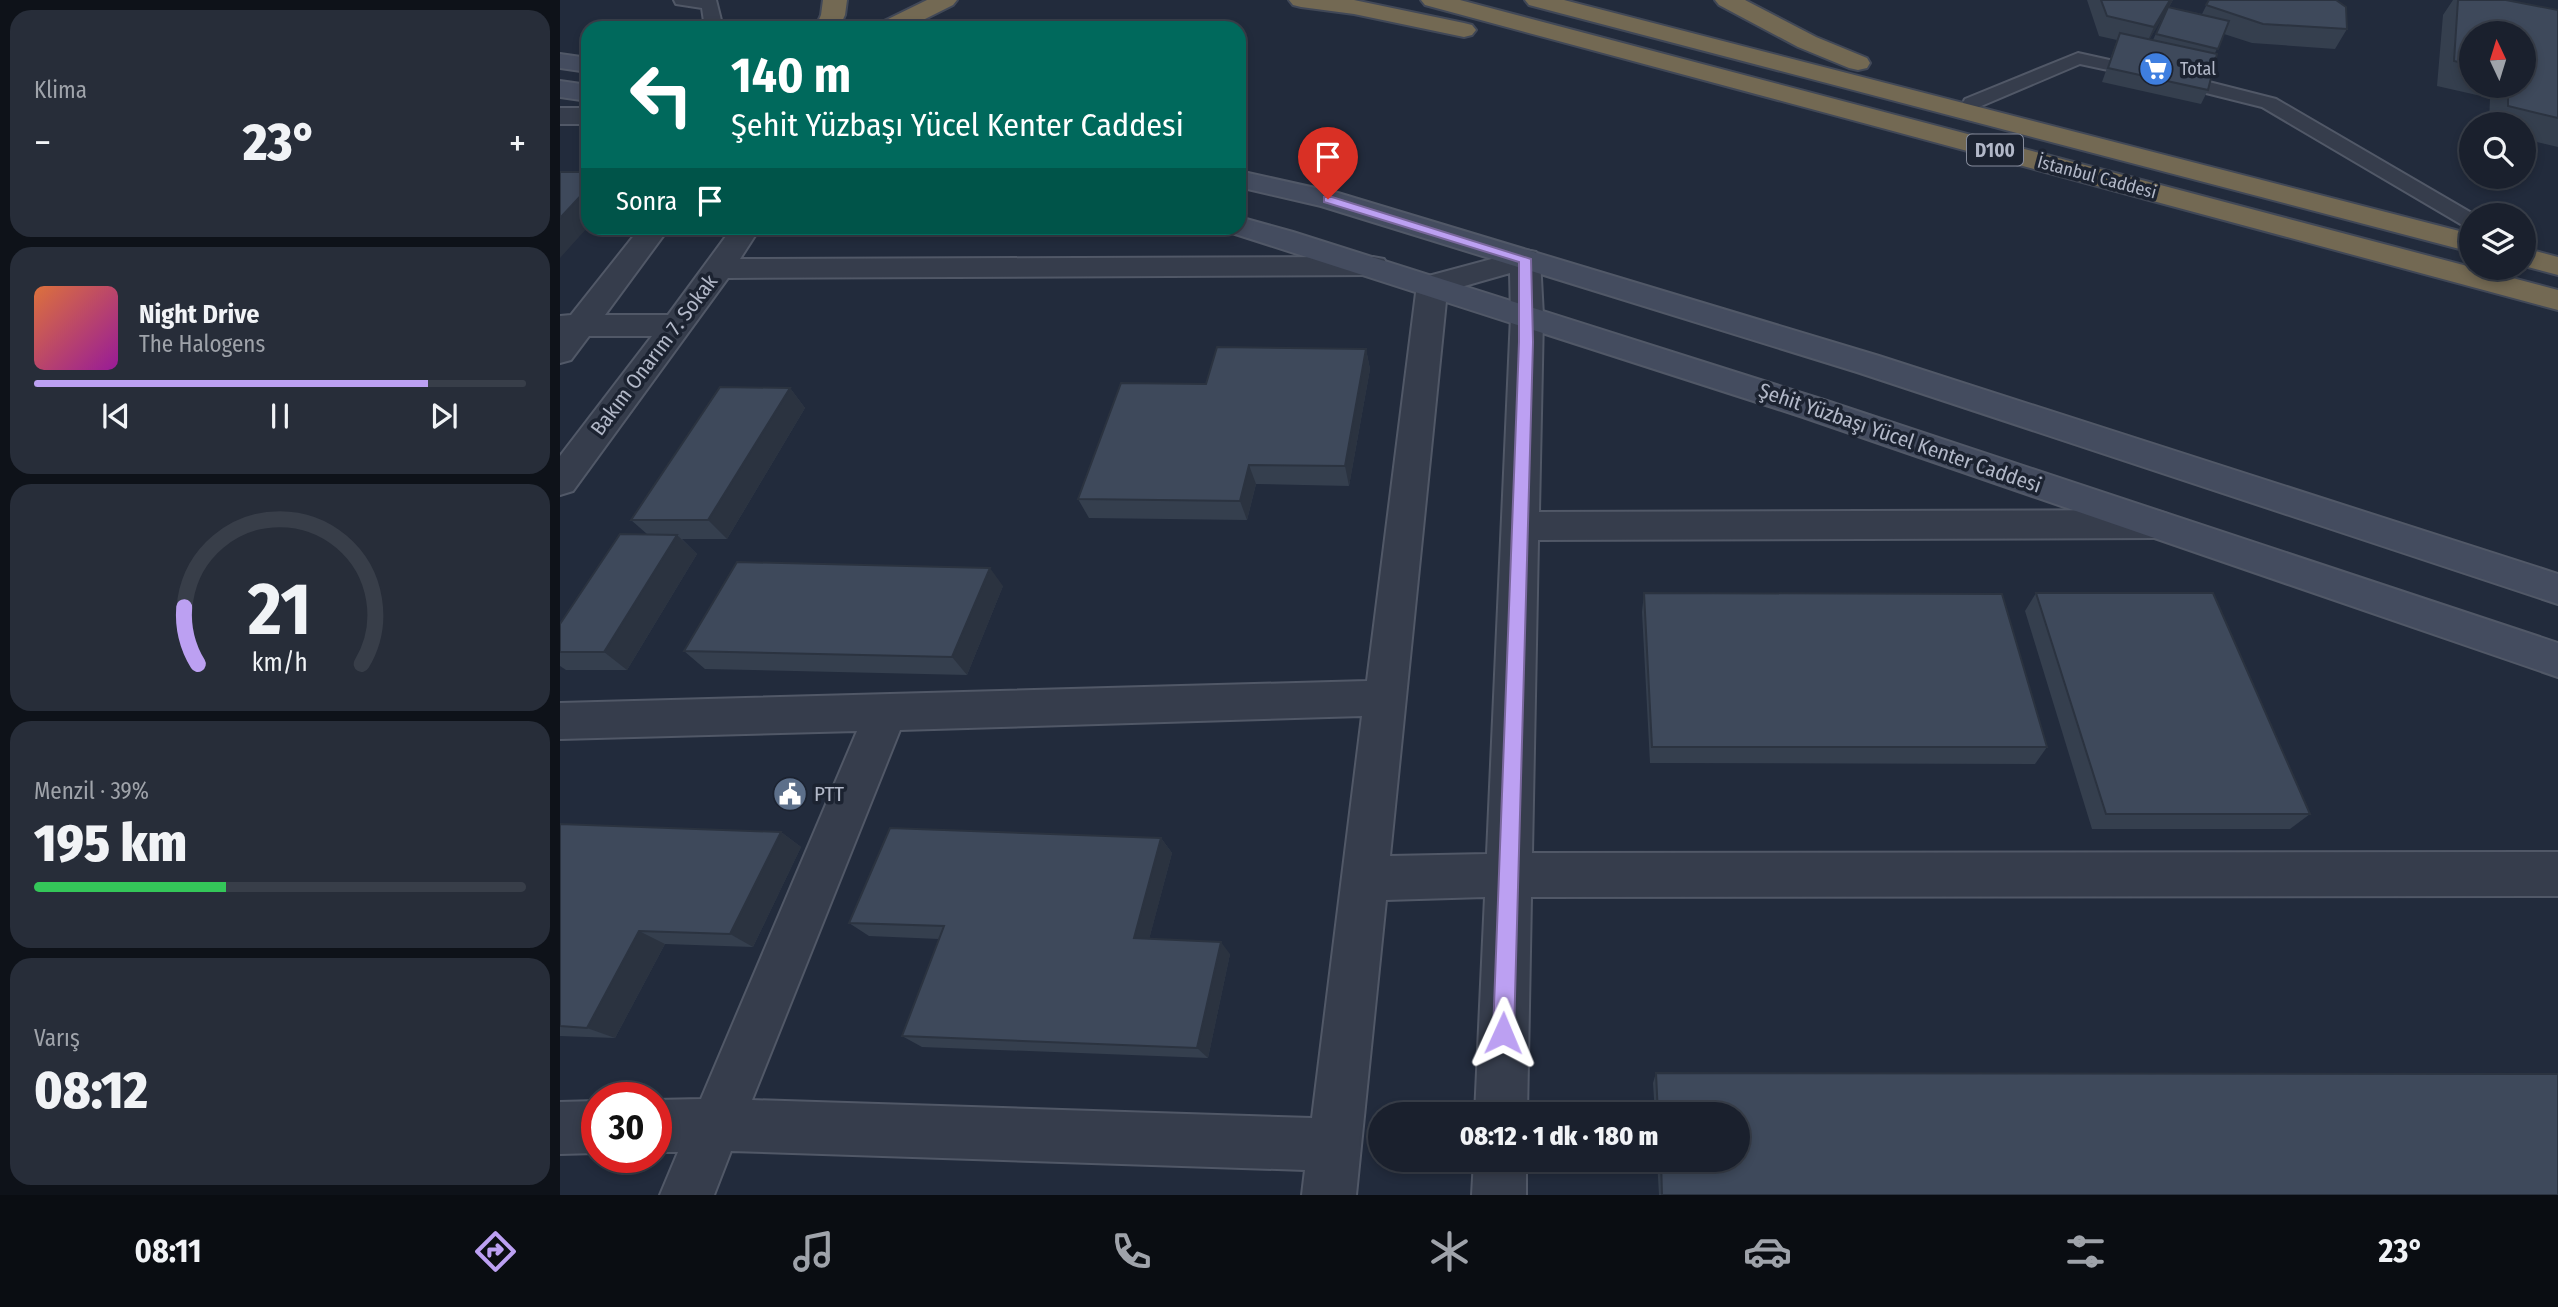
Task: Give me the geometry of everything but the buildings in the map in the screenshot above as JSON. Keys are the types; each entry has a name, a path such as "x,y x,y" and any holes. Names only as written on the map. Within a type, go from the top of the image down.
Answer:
{"highway":[{"path":"830,21 835,0"},
{"path":"902,21 945,0"},
{"path":"1301,0 1354,7 1863,115"},
{"name":"İstanbul Caddesi","path":"1433,0 2558,300"},
{"name":"İstanbul Caddesi","path":"1537,0 2459,240"},
{"path":"1727,0 1807,42 1930,90 2326,205"}],"street":[{"path":"560,61 581,64"},
{"path":"560,89 581,92"},
{"path":"560,116 581,116"},
{"path":"1246,181 1328,199 1868,364 2558,589"},
{"name":"Şehit Yüzbaşı Yücel Kenter Caddesi","path":"1246,228 1373,266 1802,405 2558,660"},
{"path":"560,352 570,326 649,235"},
{"name":"Bakım Onarım 7. Sokak","path":"560,482 741,235"},
{"path":"1329,1195 1432,285 1525,259"},
{"path":"1501,1102 1527,316 1525,259"},
{"path":"719,269 1373,266"},
{"path":"570,326 677,326"},
{"path":"1520,526 2154,524"},
{"path":"560,721 1385,698"},
{"path":"687,1195 886,712"},
{"path":"1365,878 1507,875 2558,874"},
{"path":"672,1126 1335,1145"},
{"path":"560,1128 581,1127"},
{"path":"1499,1195 1500,1172"}],"lane":[{"path":"682,0 710,4 713,21"},
{"path":"1972,103 2078,58 2108,65"},
{"path":"2205,88 2269,103 2459,215"}],"place":[{"name":"Total","path":"2156,69"},
{"name":"PTT","path":"790,794"}],"route":[{"path":"1328,199 1525,259 1527,316 1503,1033"}]}
